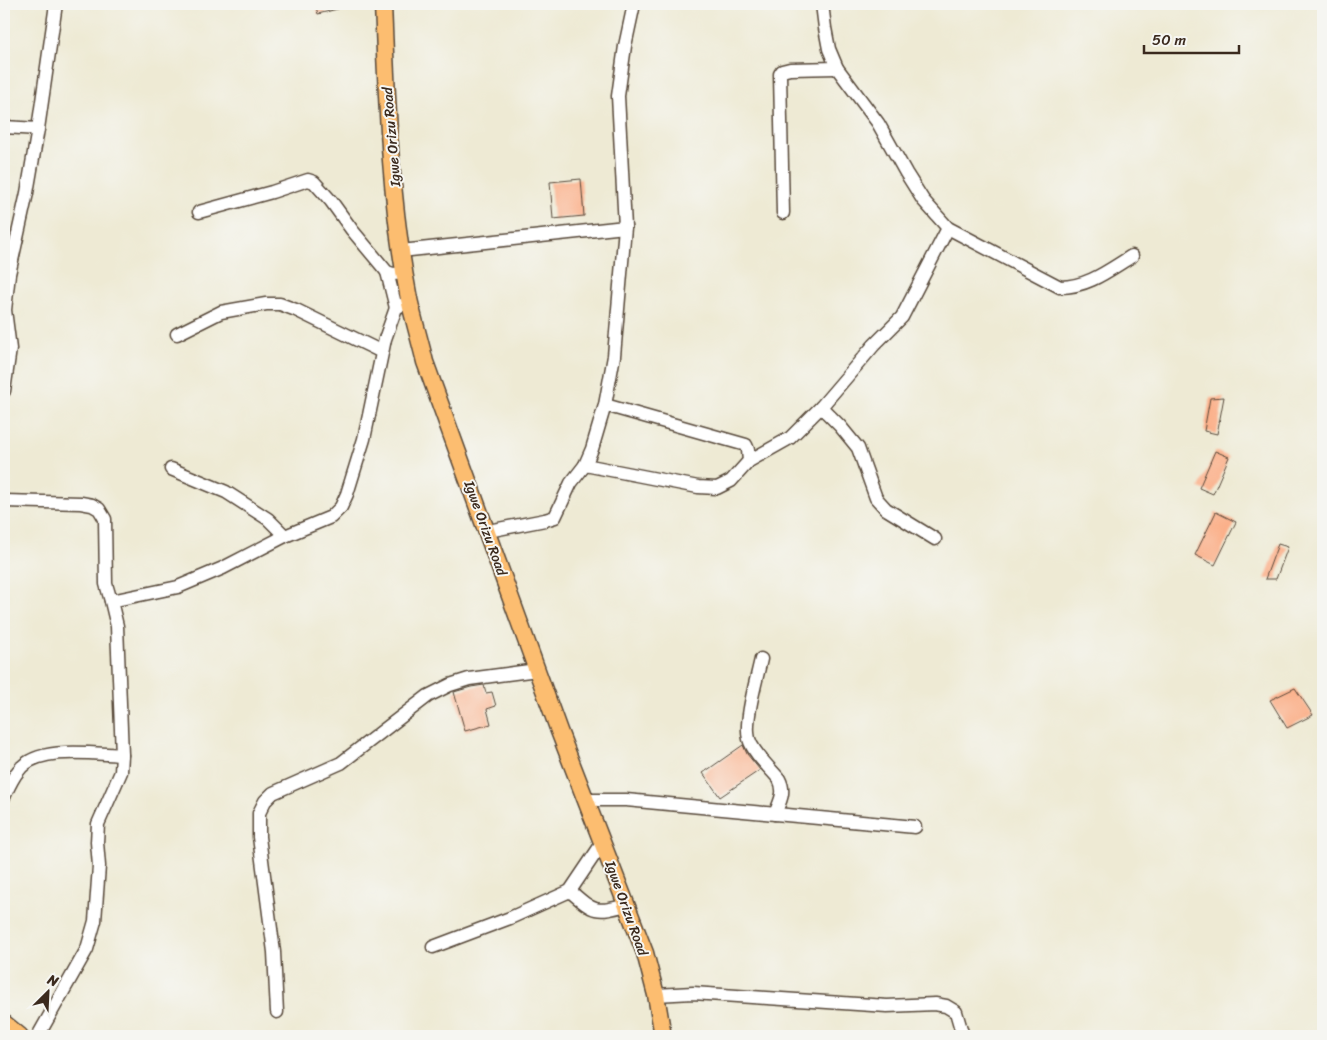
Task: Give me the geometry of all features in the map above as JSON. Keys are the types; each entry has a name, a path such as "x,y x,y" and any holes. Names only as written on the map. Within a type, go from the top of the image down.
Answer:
{"main road":[{"name":"Igwe Orizu Road","path":"383,4 387,105 401,251 405,272 403,304 426,362 537,670 645,953 656,995 663,1036"},
{"path":"4,1024 20,1036"}],"street":[{"path":"4,391 10,349 6,310 9,274 27,193 56,4"},
{"path":"488,532 546,520 555,516 571,483 585,465 592,449 605,405 614,356 624,227 618,96 625,46 634,4"},
{"path":"822,4 828,42 837,68 878,124 923,200 948,228 1060,287 1084,284 1132,256"},
{"path":"783,212 780,74 782,71 790,69 837,68"},
{"path":"4,127 38,129"},
{"path":"111,601 178,587 223,568 285,536 331,517 341,507 347,494 364,439 385,339 403,304 387,272 352,230 331,200 314,182 308,180 199,212"},
{"path":"401,251 624,227"},
{"path":"585,465 673,484 698,487 716,488 731,481 749,461 790,438 821,407 868,351 902,317 948,228"},
{"path":"387,272 393,274 405,272"},
{"path":"177,334 221,312 266,304 280,304 382,352"},
{"path":"605,405 746,445 749,461"},
{"path":"821,407 858,448 876,498 886,510 935,539"},
{"path":"171,469 226,492 268,519 285,536"},
{"path":"4,501 81,503 92,504 99,509 105,519 106,584 116,626 122,755 121,772 98,824 99,866 95,921 87,949 38,1036"},
{"path":"761,659 748,731 749,740 782,785 783,793 775,814"},
{"path":"277,1012 274,952 259,837 259,813 265,801 273,793 341,763 428,696 450,685 469,679 537,670"},
{"path":"4,797 19,769 33,759 61,752 122,755"},
{"path":"586,800 626,800 915,827"},
{"path":"433,947 510,918 570,891 603,842"},
{"path":"570,891 586,905 602,912 627,905"},
{"path":"656,995 692,993 887,1006 935,1004 946,1006 956,1012 963,1036"}],"building":[{"path":"315,4 345,4 345,7 318,14"},
{"path":"581,179 584,216 553,219 550,182"},
{"path":"1224,397 1217,434 1204,431 1210,398"},
{"path":"1215,451 1229,457 1213,494 1199,488"},
{"path":"1216,512 1236,522 1215,565 1195,555"},
{"path":"1278,544 1288,547 1276,579 1265,579"},
{"path":"484,685 486,693 492,692 496,706 487,709 491,724 465,731 454,692"},
{"path":"1295,688 1313,715 1287,728 1270,700"},
{"path":"743,745 747,754 760,770 720,797 703,773"}]}
